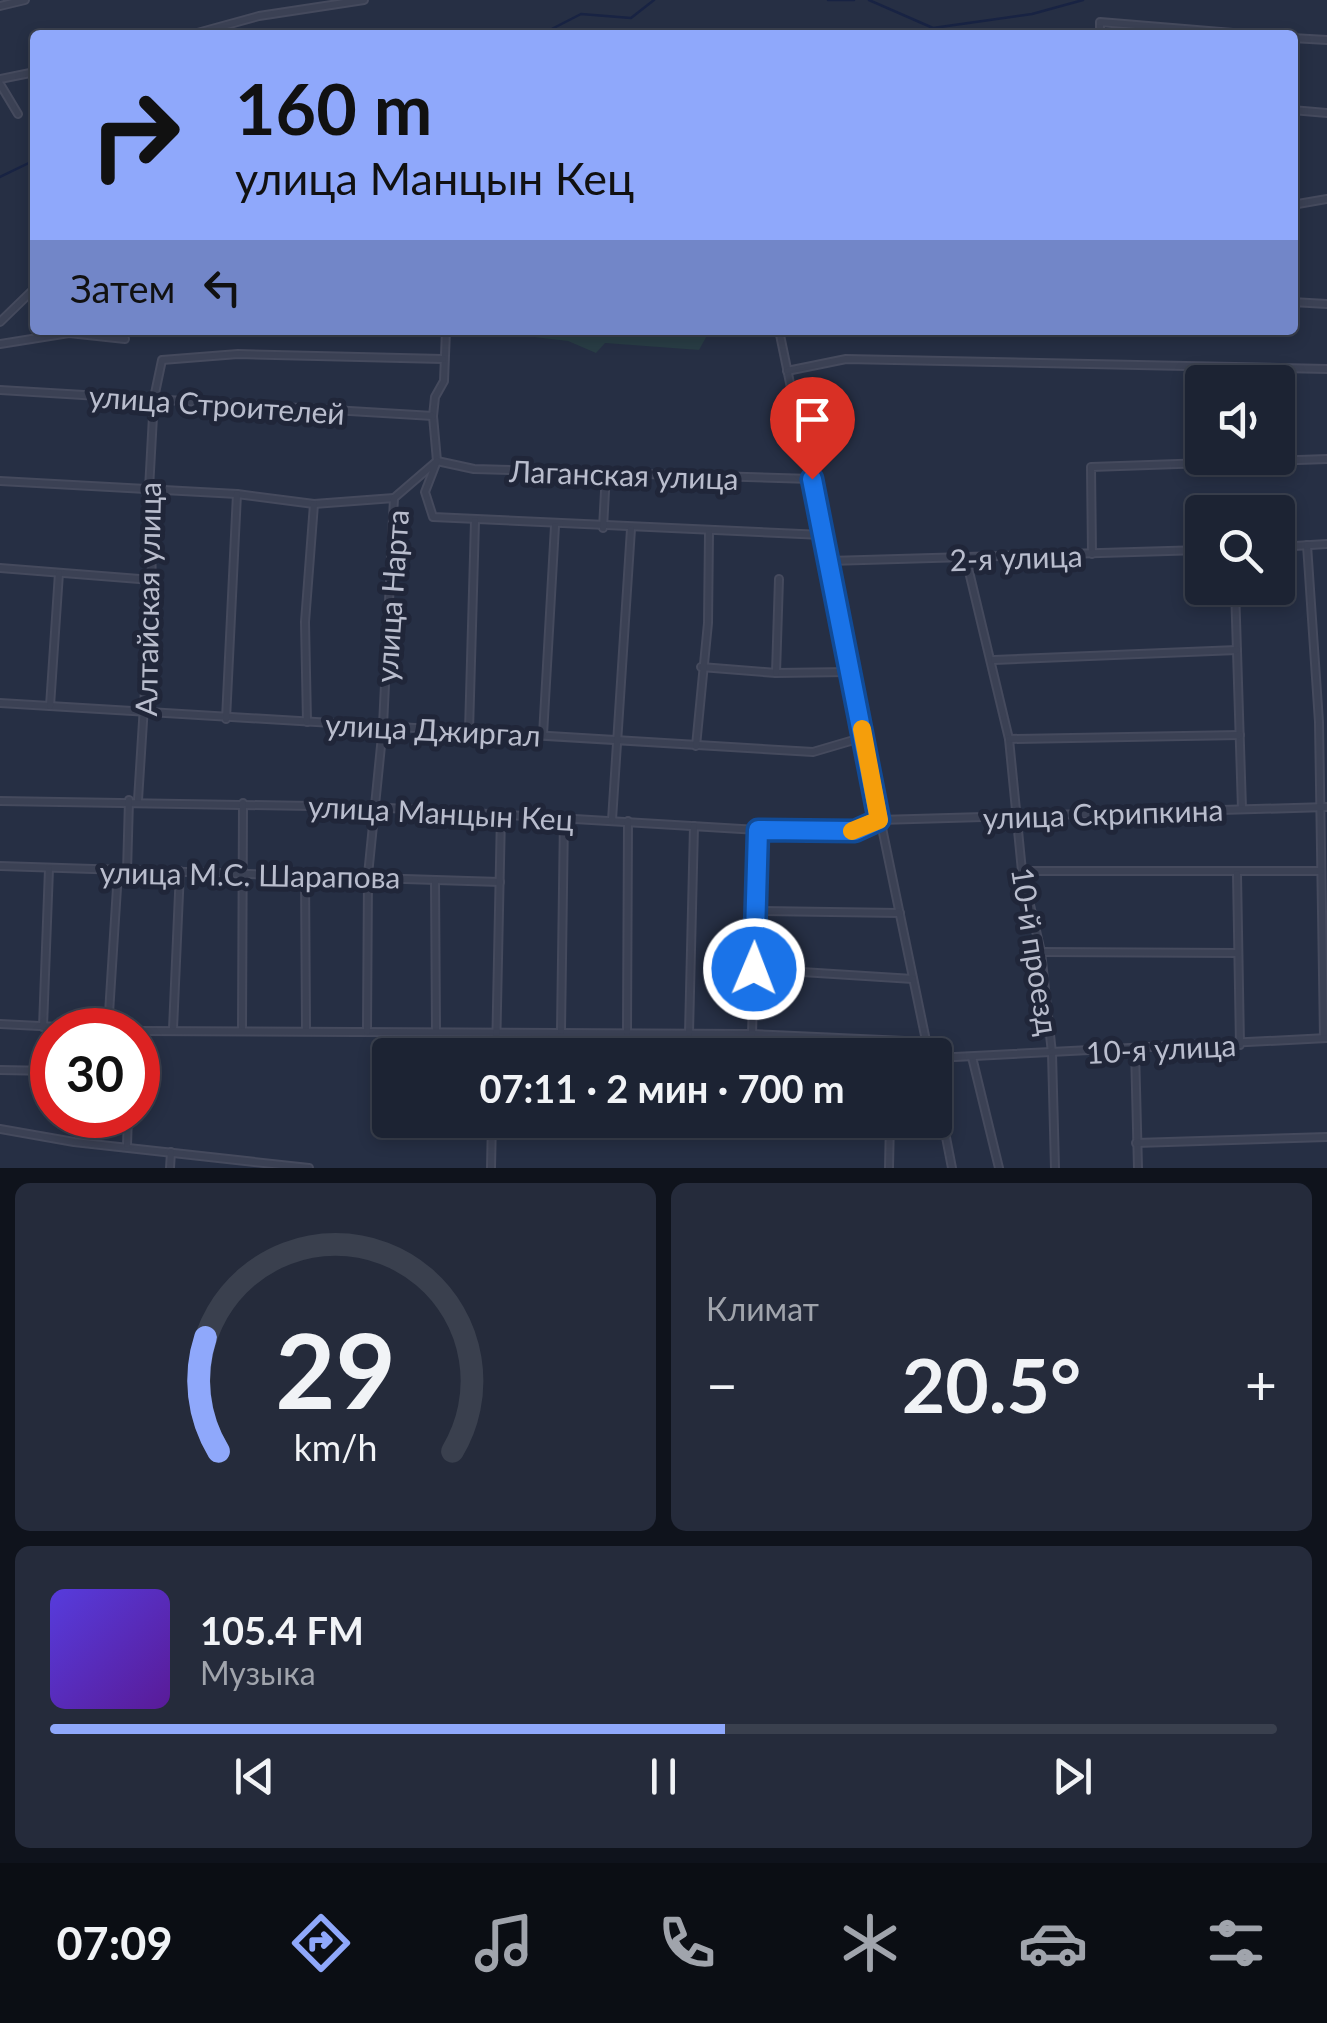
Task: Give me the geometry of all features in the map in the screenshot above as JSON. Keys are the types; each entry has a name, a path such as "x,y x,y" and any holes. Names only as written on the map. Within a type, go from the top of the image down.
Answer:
{"street":[{"path":"0,6 25,0"},
{"path":"208,30 259,16 364,0"},
{"path":"1100,30 1100,22 1197,30"},
{"path":"1298,38 1327,40"},
{"path":"18,114 0,82 30,73"},
{"path":"1298,111 1327,113"},
{"path":"1298,204 1327,199"},
{"path":"0,322 30,293"},
{"path":"1298,302 1327,304"},
{"path":"0,344 52,335"},
{"path":"90,335 125,340"},
{"path":"445,335 444,381 435,396 433,416 437,461 425,492 433,517 555,526 823,535"},
{"path":"780,335 925,1038"},
{"name":"Алтайская улица","path":"110,1008 122,872 145,713 152,580 149,490 154,398 162,360 238,354 443,358"},
{"path":"788,371 846,360 1327,369"},
{"name":"улица Строителей","path":"0,390 433,416"},
{"path":"1092,554 1090,467 1327,460"},
{"name":"Лаганская улица","path":"437,461 474,469 812,479"},
{"name":"улица Нарта","path":"367,1031 368,875 383,726 394,498 437,461"},
{"path":"603,528 606,473"},
{"path":"0,482 237,494 314,504 394,498"},
{"path":"226,718 237,494"},
{"path":"308,722 305,622 314,504"},
{"path":"469,730 475,521"},
{"path":"543,735 555,526"},
{"path":"612,820 631,529"},
{"path":"696,746 708,623 709,533"},
{"path":"1295,546 1327,544"},
{"path":"1307,545 1324,807 1321,871 1326,1038"},
{"name":"2-я улица","path":"829,562 1185,551"},
{"name":"10-й проезд","path":"966,559 994,660 1009,739 1022,871 1041,952 1052,1053 1055,1168"},
{"path":"0,568 152,580"},
{"path":"50,706 59,573"},
{"path":"776,673 779,579"},
{"path":"1236,605 1242,809"},
{"path":"994,660 1237,650"},
{"path":"701,667 776,673 849,672"},
{"name":"улица Джиргал","path":"0,703 813,752 864,737"},
{"path":"1009,739 1240,735"},
{"name":"улица Манцын Кец","path":"0,801 244,803 758,830 855,831 879,820"},
{"path":"242,1029 244,803"},
{"name":"улица Скрипкина","path":"879,820 1324,807"},
{"path":"497,1038 501,814"},
{"path":"561,1032 564,817"},
{"path":"627,1032 628,821"},
{"path":"690,1033 694,826"},
{"path":"752,1034 758,830"},
{"name":"улица М.С. Шарапова","path":"0,866 500,882"},
{"path":"44,1008 50,869"},
{"path":"173,1030 180,871"},
{"name":"улица Скрипкина","path":"1022,871 1321,871"},
{"path":"305,874 306,1030"},
{"path":"1237,874 1240,1045"},
{"path":"434,880 436,1030"},
{"path":"754,912 900,913"},
{"path":"1041,952 1238,953"},
{"path":"754,969 913,979"},
{"path":"0,1024 30,1026"},
{"path":"160,1030 498,1030 839,1038"},
{"name":"10-я улица","path":"952,1057 1326,1038"},
{"path":"1134,1049 1138,1168"},
{"path":"972,1057 999,1168"},
{"path":"0,1070 30,1071"},
{"path":"0,1129 237,1164 306,1168"},
{"path":"1136,1142 1327,1136"},
{"path":"127,1138 127,1145"},
{"path":"491,1168 492,1138"},
{"path":"889,1168 890,1138"},
{"path":"945,1138 952,1168"},
{"path":"170,1168 172,1152"}],"shaded area":[{"path":"517,335 707,335 699,350 605,343 596,353 568,341"}],"waterway":[{"path":"550,30 581,14 631,18 654,0"},
{"path":"828,0 854,0"},
{"path":"869,0 933,28 1032,14 1083,0"},
{"path":"0,177 30,162"}],"slow traffic":[{"path":"852,831 879,820 862,729"}],"route":[{"path":"754,969 758,830 855,831 879,820 812,479"}]}
